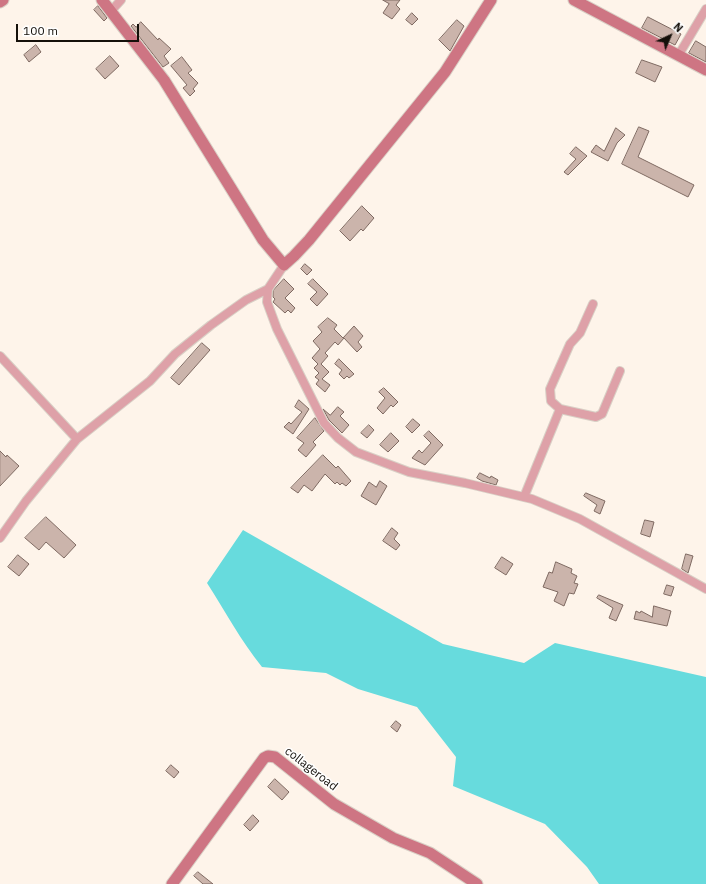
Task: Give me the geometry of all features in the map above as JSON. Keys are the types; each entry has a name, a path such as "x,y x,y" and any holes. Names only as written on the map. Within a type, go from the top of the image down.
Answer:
{"main road":[{"path":"102,0 164,80 263,240 284,265 309,240 445,72 491,0"},
{"path":"574,0 706,70"},
{"name":"collageroad","path":"172,884 264,758 268,756 275,757 334,804 394,838 430,852 477,884"}],"street":[{"path":"111,11 120,0"},
{"path":"678,56 706,9"},
{"path":"284,265 268,289 267,302 276,329 324,423 338,438 356,452 409,472 524,497 580,519 706,589"},
{"path":"0,538 26,501 77,439 150,381 175,354 205,330 246,300 268,289"},
{"path":"593,304 580,333 570,344 550,389 551,401 560,409 596,417 602,414 620,371"},
{"path":"0,356 77,439"},
{"path":"524,497 560,409"}],"water":[{"path":"243,530 443,644 524,663 555,643 706,677 706,884 599,884 587,867 545,824 453,786 456,757 417,707 358,689 326,673 262,667 240,636 207,583"}],"building":[{"path":"383,0 400,0 396,5 400,9 392,19 383,13 389,4"},
{"path":"98,6 107,18 104,21 94,10"},
{"path":"412,13 418,19 412,25 406,20"},
{"path":"648,17 681,34 675,45 642,28"},
{"path":"457,20 464,26 450,51 439,40"},
{"path":"141,22 158,40 159,38 171,49 164,56 169,63 163,67 131,26 133,24 136,27"},
{"path":"696,41 706,47 706,62 689,53"},
{"path":"36,45 41,52 29,62 24,55"},
{"path":"110,56 119,66 105,79 96,69"},
{"path":"182,57 192,70 188,73 198,83 193,89 195,91 190,96 183,88 187,85 171,66"},
{"path":"642,60 662,67 655,82 636,73"},
{"path":"639,127 649,131 638,157 694,185 688,197 622,164"},
{"path":"616,128 625,135 617,143 608,161 591,152 596,145 604,151"},
{"path":"576,147 587,156 568,175 564,172 576,159 570,154"},
{"path":"362,206 374,218 363,231 361,229 350,241 340,231"},
{"path":"305,264 312,270 307,275 301,269"},
{"path":"284,279 294,289 285,298 295,308 291,313 288,310 285,313 273,302 275,299 273,297 273,291"},
{"path":"313,279 328,294 317,306 310,299 317,292 308,284"},
{"path":"328,318 337,325 334,329 343,338 354,326 363,336 358,342 362,347 357,352 344,338 338,345 335,342 325,353 328,356 321,364 329,372 322,379 330,385 325,392 316,384 319,380 315,377 319,373 314,368 318,364 312,358 320,349 313,341 322,332 318,327"},
{"path":"202,343 210,350 179,385 171,378"},
{"path":"339,359 354,374 349,378 347,376 344,379 339,374 342,370 335,364"},
{"path":"384,388 398,402 393,407 391,405 383,414 377,408 385,398 379,392"},
{"path":"299,400 309,409 293,434 284,427 289,422 291,424 302,412 295,407"},
{"path":"338,407 344,412 340,416 349,425 342,433 329,420 323,409 330,415"},
{"path":"315,418 324,431 313,442 316,445 306,457 298,450 304,443 297,438"},
{"path":"413,419 420,425 412,433 406,427"},
{"path":"369,425 374,430 367,438 361,433"},
{"path":"429,431 443,445 425,465 412,458 419,450 422,453 431,443 424,436"},
{"path":"391,433 399,441 388,452 380,445"},
{"path":"0,451 19,466 0,486"},
{"path":"323,455 336,468 338,466 351,481 346,486 342,483 340,485 337,482 335,484 325,474 312,491 304,485 298,493 291,488"},
{"path":"480,473 498,480 496,485 477,478"},
{"path":"380,481 387,486 376,505 361,496 369,482 376,487"},
{"path":"586,493 605,501 600,514 594,511 597,505 584,496"},
{"path":"46,517 76,545 64,558 46,542 39,550 25,538"},
{"path":"645,520 654,522 650,537 641,534"},
{"path":"392,528 398,533 394,539 400,545 396,550 383,541"},
{"path":"686,554 693,556 688,573 682,569"},
{"path":"18,555 29,564 19,576 8,567"},
{"path":"502,557 513,564 506,575 495,568"},
{"path":"556,562 572,569 571,573 577,576 574,583 578,584 574,594 569,593 564,606 554,601 558,592 543,587 549,572 552,573"},
{"path":"667,585 674,587 671,596 664,594"},
{"path":"599,595 623,605 616,621 609,618 613,608 597,598"},
{"path":"654,606 671,611 667,626 634,619 636,611 640,613 641,611 652,617"},
{"path":"396,721 401,725 397,732 391,727"},
{"path":"171,765 179,772 174,778 166,771"},
{"path":"275,779 289,792 282,800 268,787"},
{"path":"253,815 259,821 250,831 244,825"},
{"path":"198,872 213,884 203,884 194,876"}]}
